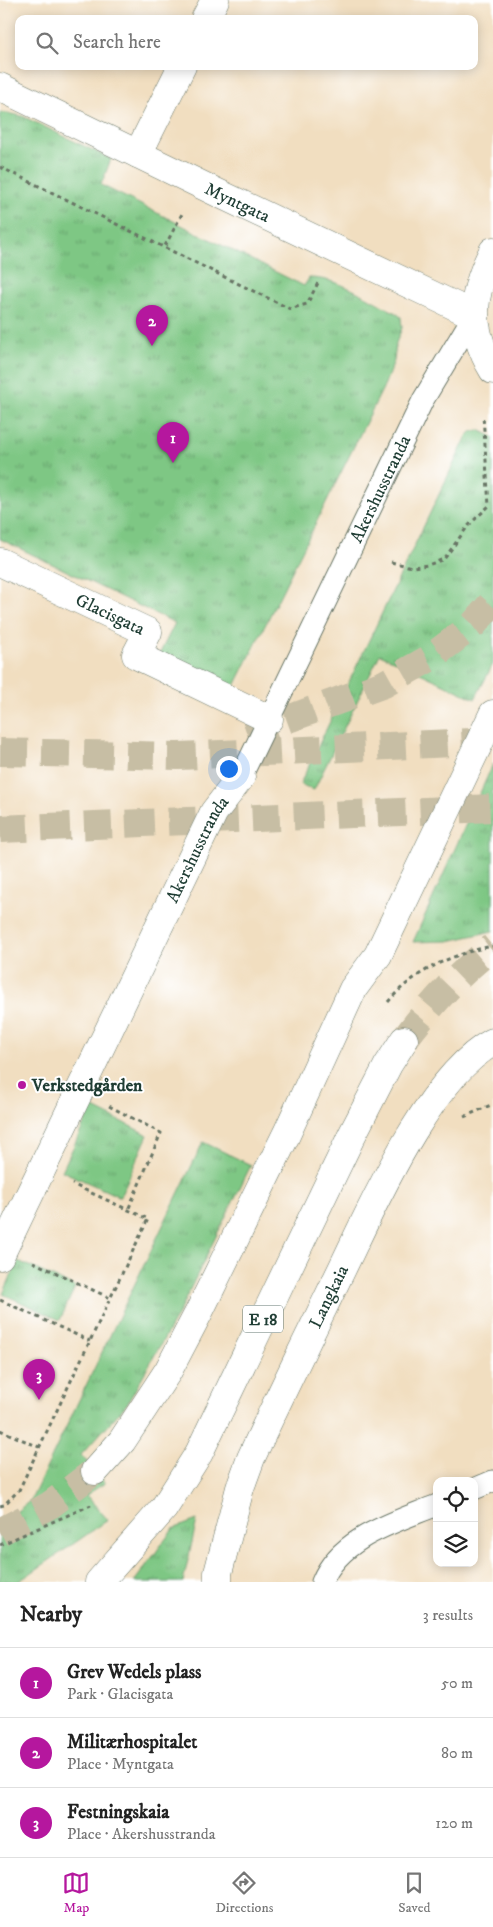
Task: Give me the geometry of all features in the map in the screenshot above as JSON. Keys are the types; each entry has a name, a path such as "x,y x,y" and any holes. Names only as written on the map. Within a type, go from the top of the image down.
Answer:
{"main road":[{"path":"207,15 215,0"},
{"path":"138,154 180,70"},
{"name":"Myntgata","path":"0,87 484,320"},
{"path":"493,251 476,293 484,320 480,342 485,357 493,370"},
{"name":"Glacisgata","path":"2,568 148,632 136,654 269,719"},
{"path":"95,1471 122,1441 168,1371 199,1312 354,989 378,954 493,714"},
{"name":"Akershusstranda","path":"2,1252 214,812 241,777"},
{"name":"E 18","path":"99,1582 164,1508 199,1453 352,1135 388,1065 404,1040"},
{"name":"Langkaia","path":"216,1579 240,1488 251,1458 392,1170 422,1119 452,1077 468,1061 493,1042"}],"lane":[{"name":"Akershusstranda","path":"241,777 423,400 484,320"},
{"path":"478,1487 493,1481"},
{"path":"322,1582 338,1557 358,1541 378,1529 433,1507"}],"path":[{"path":"0,168 165,246 290,309 307,304 318,282"},
{"path":"165,246 185,207"},
{"path":"391,562 412,567 428,566 444,559 468,526 491,506 483,414"},
{"path":"463,953 493,946"},
{"path":"79,1091 161,1133 128,1210"},
{"path":"483,1110 493,1104"},
{"path":"0,1506 4,1505 19,1490 148,1219 41,1171"},
{"path":"2,1252 110,1298"},
{"path":"0,1300 90,1341"},
{"path":"0,1430 39,1447"}],"green space":[{"path":"0,112 22,116 111,159 101,185 304,286 309,278 343,285 401,317 402,328 396,343 394,361 384,386 233,690 159,655 175,623 0,539"},
{"path":"479,430 493,437 493,664 475,699 380,654 314,790 300,784 467,436 472,431"},
{"path":"493,764 493,931 449,941 413,942"},
{"path":"92,1107 148,1135 120,1197 62,1171"},
{"path":"203,1142 251,1165 178,1314 127,1404 81,1455 105,1483 86,1495 108,1520 18,1582 0,1582 0,1521 6,1520 31,1500"},
{"path":"18,1261 75,1287 60,1320 3,1294"},
{"path":"197,1520 183,1582 134,1582 173,1529"}],"tunnel":[{"path":"247,734 384,684 430,658 473,625 493,602"},
{"path":"0,752 179,756 493,741"},
{"path":"0,829 493,808"},
{"path":"404,1040 446,990 493,947"},
{"path":"0,1532 50,1505 95,1471"}],"place":[{"name":"Militærhospitalet","path":"152,346"},
{"name":"Grev Wedels plass","path":"173,463"},
{"name":"Verkstedgården","path":"22,1085"},
{"name":"Festningskaia","path":"39,1400"}]}
